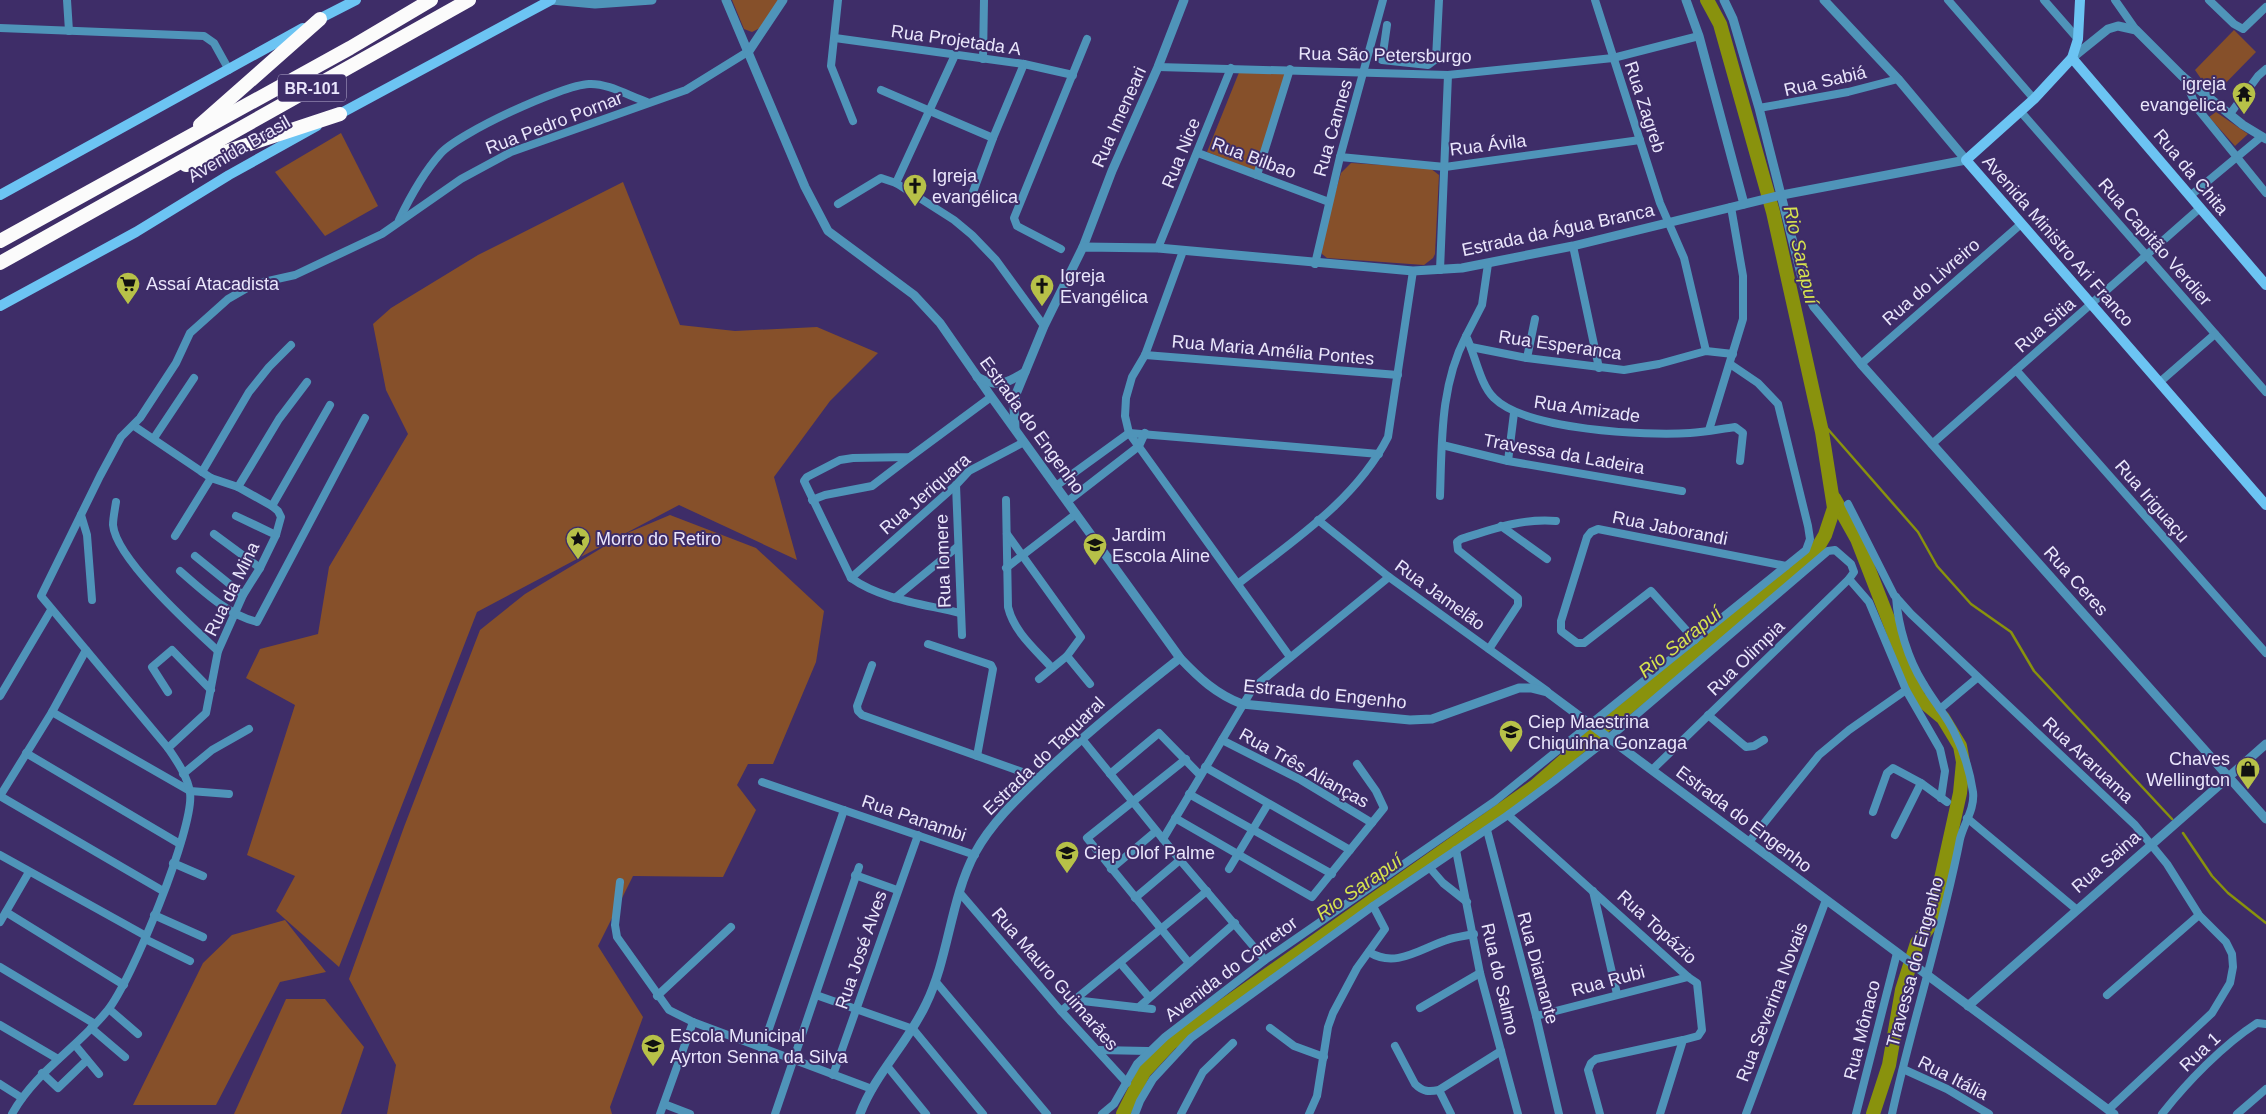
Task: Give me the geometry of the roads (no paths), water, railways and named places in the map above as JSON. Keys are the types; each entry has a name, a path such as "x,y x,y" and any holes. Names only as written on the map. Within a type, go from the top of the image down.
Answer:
{"highway":[{"name":"Avenida Brasil","path":"0,241 431,0"},
{"name":"Avenida Brasil","path":"0,262 469,0"},
{"path":"180,142 320,19"},
{"path":"155,176 340,114"}],"main road":[{"path":"0,195 356,0"},
{"name":"Avenida Brasil","path":"0,306 136,232 229,175 551,0"},
{"path":"1966,160 2034,99 2072,58 2078,39 2080,0"},
{"name":"Rua da Chita","path":"2072,58 2266,284"},
{"name":"Avenida Ministro Ari Franco","path":"1966,160 2091,304 2161,381 2266,505"}],"street":[{"path":"67,0 69,31"},
{"path":"551,0 595,4 652,0"},
{"name":"Estrada do Engenho","path":"728,0 805,187 828,231 914,294 940,323 990,396 1068,501 1180,658 1201,680 1222,696 1242,704 1382,719 1424,720 1456,712 1503,692 1519,688 1531,688 1547,692 2111,1112"},
{"path":"749,51 783,0"},
{"path":"838,0 831,66 853,121"},
{"path":"983,59 984,0"},
{"name":"Rua Imeneari","path":"1083,247 1112,171 1158,67 1184,0"},
{"name":"Rua Cannes","path":"1315,264 1340,158 1383,0"},
{"path":"1387,24 1382,60 1428,65 1433,63 1436,59 1440,0"},
{"name":"Rua Zagreb","path":"1596,0 1640,140 1668,222 1684,258 1706,351"},
{"path":"1686,0 1699,36 1744,204"},
{"name":"Rua Ceres","path":"1724,0 1733,19 1759,108 1778,196 1809,300 1861,364 2266,819"},
{"name":"Avenida Ministro Ari Franco","path":"1824,0 1898,79 1966,160"},
{"path":"1948,0 2034,99"},
{"path":"2044,0 2078,39"},
{"path":"2115,0 2136,30 2183,76 2263,138 2235,158 2190,196"},
{"path":"2210,0 2234,24 2243,30 2266,7"},
{"path":"2072,58 2113,27 2122,26 2136,30"},
{"path":"0,28 204,36 214,43 229,70"},
{"path":"739,29 748,36 762,32"},
{"name":"Rua São Petersburgo","path":"1158,67 1290,69 1448,75 1613,58 1699,36"},
{"name":"Rua Projetada A","path":"835,38 1024,64 1073,75"},
{"path":"1061,249 1017,226 1014,218 1087,39"},
{"name":"Rua Pedro Pornar","path":"51,610 43,600 42,592 121,437 134,426 176,363 190,334 228,299 254,284 295,275 382,234 461,179 511,152 646,102 686,90 749,51"},
{"path":"896,183 956,55"},
{"path":"973,192 1024,64"},
{"name":"Rua Nice","path":"1158,248 1231,68"},
{"path":"1257,175 1290,69"},
{"path":"2230,114 2258,76 2266,69"},
{"path":"1440,270 1448,75"},
{"path":"2183,76 2197,108 2235,158 2266,193"},
{"name":"Rua Sabiá","path":"1759,108 1848,92 1898,79"},
{"path":"398,222 406,204 442,152 454,142 531,102 567,88 589,84 603,86 646,102"},
{"path":"882,90 930,109 993,138"},
{"name":"Rua Capitão Verdier","path":"2020,112 2266,392"},
{"name":"Rua Ávila","path":"1340,158 1444,166 1640,140"},
{"name":"Rua Bilbao","path":"1198,153 1329,202"},
{"name":"Estrada da Água Branca","path":"1083,247 1158,248 1315,264 1414,271 1440,270 1488,264 1573,246 1778,196 1966,160"},
{"path":"838,204 881,178 896,183 954,220 972,236 996,260 1044,326"},
{"path":"1709,430 1743,319 1744,295 1731,207"},
{"name":"Rua Sitia","path":"1932,444 2200,208"},
{"name":"Rua do Livreiro","path":"1861,364 2021,224"},
{"path":"1573,246 1599,368"},
{"path":"1015,429 1014,407 1025,372 1044,326 1083,247"},
{"path":"1183,251 1146,354 1132,377 1126,398 1126,416 1130,433 1239,583 1290,657"},
{"path":"1440,496 1442,445 1448,381 1456,355 1482,305 1488,264"},
{"path":"1239,583 1318,520 1360,481 1379,454 1388,437 1414,271"},
{"path":"1528,358 1536,319"},
{"path":"2161,381 2215,334"},
{"name":"Rua Amizade","path":"1466,336 1488,391 1500,404 1514,413 1569,425 1651,434 1709,430 1735,426 1742,433 1740,461"},
{"path":"202,472 249,392 268,368 292,345"},
{"name":"Rua Esperanca","path":"1471,347 1528,358 1599,368 1639,369 1706,351 1733,354"},
{"name":"Rua Maria Amélia Pontes","path":"1146,354 1398,375"},
{"name":"Avenida do Corretor","path":"1102,1114 1114,1104 1137,1064 1148,1051 1265,960 1495,802 1806,550 1810,539 1780,412 1770,393 1730,364"},
{"name":"Rua Iriguaçu","path":"2016,370 2266,653"},
{"path":"812,500 825,495 872,486 1007,383 1025,372"},
{"path":"977,377 994,384 1007,383"},
{"path":"154,438 194,378"},
{"path":"238,487 279,420 307,382"},
{"path":"134,426 211,478 238,487 272,506 330,405"},
{"path":"1508,461 1514,413"},
{"path":"180,571 205,594 234,613 255,622 259,620 277,582 365,418"},
{"path":"1056,486 1130,433 1379,454"},
{"path":"1068,501 1139,446 1145,433"},
{"name":"Rua Jeriquara","path":"851,578 956,485 969,471 1024,442"},
{"name":"Travessa da Ladeira","path":"1442,445 1508,461 1682,491"},
{"path":"910,457 840,460 807,477 804,481 851,578 860,584 895,598 960,613"},
{"path":"175,536 211,478"},
{"name":"Rua Iomere","path":"956,485 962,635"},
{"path":"1006,500 1006,568 1010,618 1015,627 1052,668"},
{"path":"116,502 113,525 121,546 144,576 174,609 218,651"},
{"name":"Rua Araruama","path":"1848,504 1896,597 1977,678 2120,810 2151,844 2199,915 2223,938 2232,954 2230,983 2212,1013 2111,1112"},
{"name":"Rua da Mina","path":"168,748 202,717 211,690 218,651 243,595 260,568 276,535 281,517 272,506"},
{"path":"1006,568 1076,514"},
{"path":"81,515 88,534 92,600"},
{"path":"236,516 276,535"},
{"name":"Rua Jamelão","path":"1318,520 1389,577 1547,692"},
{"path":"1489,649 1518,605 1518,598 1458,550 1456,546 1461,539 1501,526 1533,520 1556,521"},
{"path":"1501,526 1547,559"},
{"name":"Rua Jaborandi","path":"1695,640 1651,591 1584,643 1577,643 1561,631 1561,621 1587,537 1591,532 1598,529 1656,539 1786,566"},
{"path":"214,534 260,568"},
{"path":"1006,534 1080,634 1081,640 1067,656 1039,679"},
{"path":"895,598 957,547"},
{"name":"Avenida do Corretor","path":"1136,1114 1140,1101 1153,1079 1191,1038 1373,906 1508,816 1828,551 1838,551 1851,564 1854,572 1849,579"},
{"path":"195,556 243,595"},
{"path":"1163,839 1242,704 1264,677 1389,577"},
{"path":"1849,579 1873,610 1906,690 1940,749 1946,771 1944,800 1896,768 1889,769 1873,812"},
{"name":"Rua Olimpia","path":"1652,770 1849,579"},
{"name":"Travessa do Engenho","path":"1892,1114 1973,798 1964,753 1955,733 1922,682 1912,660 1898,615 1896,597"},
{"path":"0,696 51,610 168,748 183,774 190,791 189,814 180,844 145,938 124,985 109,1009 75,1045 42,1073 12,1114"},
{"path":"928,644 991,665 993,669 977,756"},
{"path":"86,650 52,712 0,796 163,892"},
{"path":"168,692 152,667 172,650 211,690"},
{"path":"1067,656 1090,684"},
{"name":"Estrada do Taquaral","path":"861,1113 872,1089 913,1029 936,982 960,893 975,855 988,832 1039,778 1082,739 1180,658"},
{"path":"872,666 857,706 858,711 862,715 1039,778"},
{"path":"1940,709 1977,678"},
{"path":"1749,842 1819,755 1849,730 1906,690"},
{"path":"52,712 190,791 229,794"},
{"path":"1708,715 1746,747 1754,746 1764,740"},
{"path":"183,774 212,750 249,730"},
{"path":"1110,774 1160,733 1200,775"},
{"path":"1082,739 1180,860 1265,960"},
{"name":"Rua Três Alianças","path":"1222,740 1308,784 1372,822"},
{"name":"Rua Saina","path":"1968,1006 2266,744"},
{"path":"26,753 180,844"},
{"path":"1186,760 1089,835 1088,842 1189,963"},
{"path":"1175,818 1311,898 1382,812 1384,804 1357,764"},
{"path":"1206,767 1350,850"},
{"name":"Rua Panambi","path":"762,782 975,855"},
{"path":"1895,835 1921,783"},
{"path":"1189,794 1332,874"},
{"path":"1229,869 1268,804"},
{"path":"762,1049 844,810"},
{"name":"Rua Topázio","path":"1508,816 1688,977 1696,980 1702,1030 1698,1036 1683,1040"},
{"path":"1967,818 2076,910"},
{"name":"Rua Diamante","path":"1487,830 1536,1016 1559,1114"},
{"path":"1111,869 1156,831"},
{"name":"Rua José Alves","path":"833,1075 918,835"},
{"name":"Rua do Salmo","path":"1456,850 1474,934 1480,973 1518,1114"},
{"path":"0,855 190,962"},
{"path":"1135,898 1180,860"},
{"path":"173,863 203,876"},
{"path":"775,1114 858,867"},
{"path":"1430,868 1443,883 1467,902"},
{"path":"0,922 29,872"},
{"path":"855,875 897,890"},
{"path":"620,882 614,925 617,937 657,996 669,1010 693,1022 762,1049 872,1089"},
{"path":"1061,1012 1207,891"},
{"path":"1593,891 1617,994"},
{"name":"Rua Mauro Guimarães","path":"960,893 1061,1012 1127,1083"},
{"name":"Rua Severina Novais","path":"1746,1114 1826,900"},
{"path":"1309,1114 1317,1096 1328,1027 1333,1013 1357,968 1385,929 1373,906"},
{"path":"6,912 124,985"},
{"path":"154,915 203,937"},
{"path":"2107,995 2199,915"},
{"path":"1139,1007 1235,923"},
{"path":"657,996 731,927"},
{"path":"1369,952 1378,958 1395,959 1446,940 1474,934"},
{"name":"Rua Mônaco","path":"1856,1114 1900,955"},
{"path":"1121,964 1149,997"},
{"path":"0,967 93,1026 125,1058"},
{"path":"1420,1008 1480,973"},
{"name":"Rua Rubi","path":"1536,1016 1688,977"},
{"path":"936,982 1047,1114"},
{"path":"816,995 913,1029 983,1114"},
{"path":"1074,1000 1152,1009"},
{"path":"109,1009 138,1034"},
{"path":"660,1114 693,1022"},
{"name":"Rua 1","path":"2162,1114 2191,1080 2231,1044 2258,1023 2265,1024"},
{"path":"0,1025 58,1060"},
{"path":"1270,1028 1294,1046 1324,1056"},
{"path":"1600,1114 1588,1070 1591,1062 1596,1059 1683,1040 1660,1114"},
{"path":"1180,1114 1203,1072 1233,1043"},
{"path":"75,1045 99,1074"},
{"path":"1395,1046 1415,1084 1425,1091 1439,1090 1501,1051"},
{"path":"1098,1050 1148,1051"},
{"path":"42,1073 58,1088 87,1060"},
{"path":"887,1066 926,1114"},
{"name":"Rua Itália","path":"1903,1069 1947,1089 1989,1114"},
{"path":"0,1084 22,1098"},
{"path":"2237,1114 2266,1089"},
{"path":"1439,1090 1451,1114"},
{"path":"664,1104 690,1114"}],"waterway":[{"name":"Rio Sarapuí","path":"1123,1114 1144,1072 1171,1043 1535,786 1584,743 1811,559 1825,535 1834,508 1822,432 1773,212 1720,24 1707,0"},
{"path":"1816,407 1826,427 1918,532 1937,566 1971,604 2011,632 2034,671 2172,819"},
{"path":"1834,498 1857,539 1919,698 1943,718 1960,746 1963,762 1960,793 1931,924 1917,943 1902,990 1889,1065 1873,1114"},
{"path":"2183,833 2212,876 2228,893 2266,923"}],"place":[{"name":"igreja evangelica","path":"2244,115"},
{"name":"Igreja evangélica","path":"915,207"},
{"name":"Assaí Atacadista","path":"128,305"},
{"name":"Igreja Evangélica","path":"1042,307"},
{"name":"Morro do Retiro","path":"578,560"},
{"name":"Jardim Escola Aline","path":"1095,566"},
{"name":"Ciep Maestrina Chiquinha Gonzaga","path":"1511,753"},
{"name":"Chaves Wellington","path":"2248,790"},
{"name":"Ciep Olof Palme","path":"1067,874"},
{"name":"Escola Municipal Ayrton Senna da Silva","path":"653,1067"}]}
